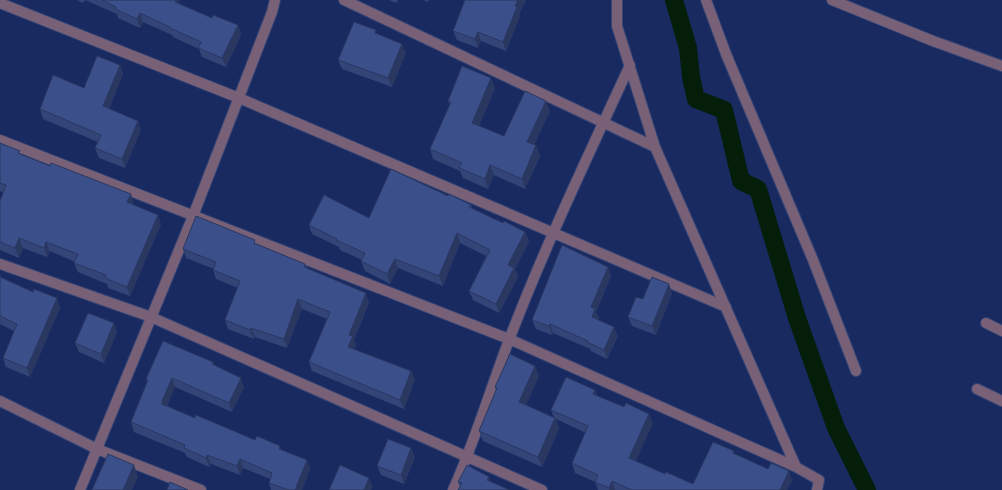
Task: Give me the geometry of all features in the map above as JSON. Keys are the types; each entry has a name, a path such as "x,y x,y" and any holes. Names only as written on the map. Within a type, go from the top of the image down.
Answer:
{"street":[{"path":"80,490 240,98 275,0"},
{"path":"344,0 604,121 655,147"},
{"path":"617,0 617,26 655,147 796,467"},
{"path":"706,0 726,54 813,260 856,371"},
{"path":"832,0 933,41 1002,66"},
{"path":"0,3 240,98 726,307"},
{"path":"453,490 468,456 510,339 554,233 630,65"},
{"path":"0,140 510,339 796,467 819,480 817,490"},
{"path":"0,264 151,317 542,490"},
{"path":"986,323 1002,331"},
{"path":"977,389 1002,401"},
{"path":"0,401 98,449 201,490"}],"building":[{"path":"102,0 176,0 175,2 212,18 213,15 238,25 222,58 198,48 201,42 170,27 140,13 137,19 115,9 116,7"},
{"path":"465,0 518,0 515,6 517,7 503,42 478,32 475,39 453,31"},
{"path":"354,22 376,30 375,33 402,44 388,78 338,60"},
{"path":"97,56 120,65 103,106 138,121 122,159 95,148 101,135 40,109 53,75 84,88"},
{"path":"462,66 491,78 472,123 504,136 525,91 546,101 527,142 536,145 522,179 490,165 485,179 459,168 462,163 430,149 451,102 448,101"},
{"path":"0,143 20,151 18,153 50,166 51,163 131,194 127,202 158,215 127,287 105,278 106,275 74,263 78,254 46,242 44,248 19,238 15,248 0,242 0,201 6,185 0,183"},
{"path":"391,169 448,196 449,194 471,205 469,207 503,223 504,221 525,232 508,265 514,268 496,304 469,291 490,250 457,233 439,276 395,259 387,274 361,261 365,253 336,240 337,239 309,225 324,195 369,218"},
{"path":"196,216 255,240 254,243 305,264 304,267 366,293 349,335 353,336 348,347 411,371 400,400 309,362 330,312 298,299 284,339 251,328 250,330 225,320 240,281 213,270 216,262 183,249"},
{"path":"562,245 608,267 591,307 595,309 592,317 614,327 604,350 550,324 549,326 532,320"},
{"path":"0,277 33,292 34,289 57,298 27,368 3,358 17,324 0,316"},
{"path":"652,277 669,284 652,326 628,317 636,297 643,299"},
{"path":"88,313 114,323 101,354 75,343"},
{"path":"163,341 213,362 212,364 241,378 229,403 172,378 162,404 195,418 196,415 255,440 257,436 280,446 279,449 307,460 295,490 289,490 269,483 272,473 240,459 237,466 207,455 206,458 184,448 185,445 131,422 148,380 146,379"},
{"path":"510,354 535,366 519,402 555,418 538,457 479,431 497,388 495,387"},
{"path":"566,377 595,390 593,394 624,407 626,403 649,414 629,458 665,474 666,472 693,484 713,442 768,469 771,463 789,471 780,490 632,490 612,481 609,488 595,482 598,475 572,463 588,426 551,410"},
{"path":"388,439 411,448 401,475 377,466"},
{"path":"108,454 134,465 123,490 92,490"},
{"path":"340,465 369,478 364,490 329,490"},
{"path":"467,465 489,477 487,480 510,490 458,490 462,483 458,482"},
{"path":"170,482 188,490 167,490"}],"waterway":[{"path":"674,0 688,48 691,77 696,99 724,110 741,181 758,189 797,318 836,428 867,490"}]}
